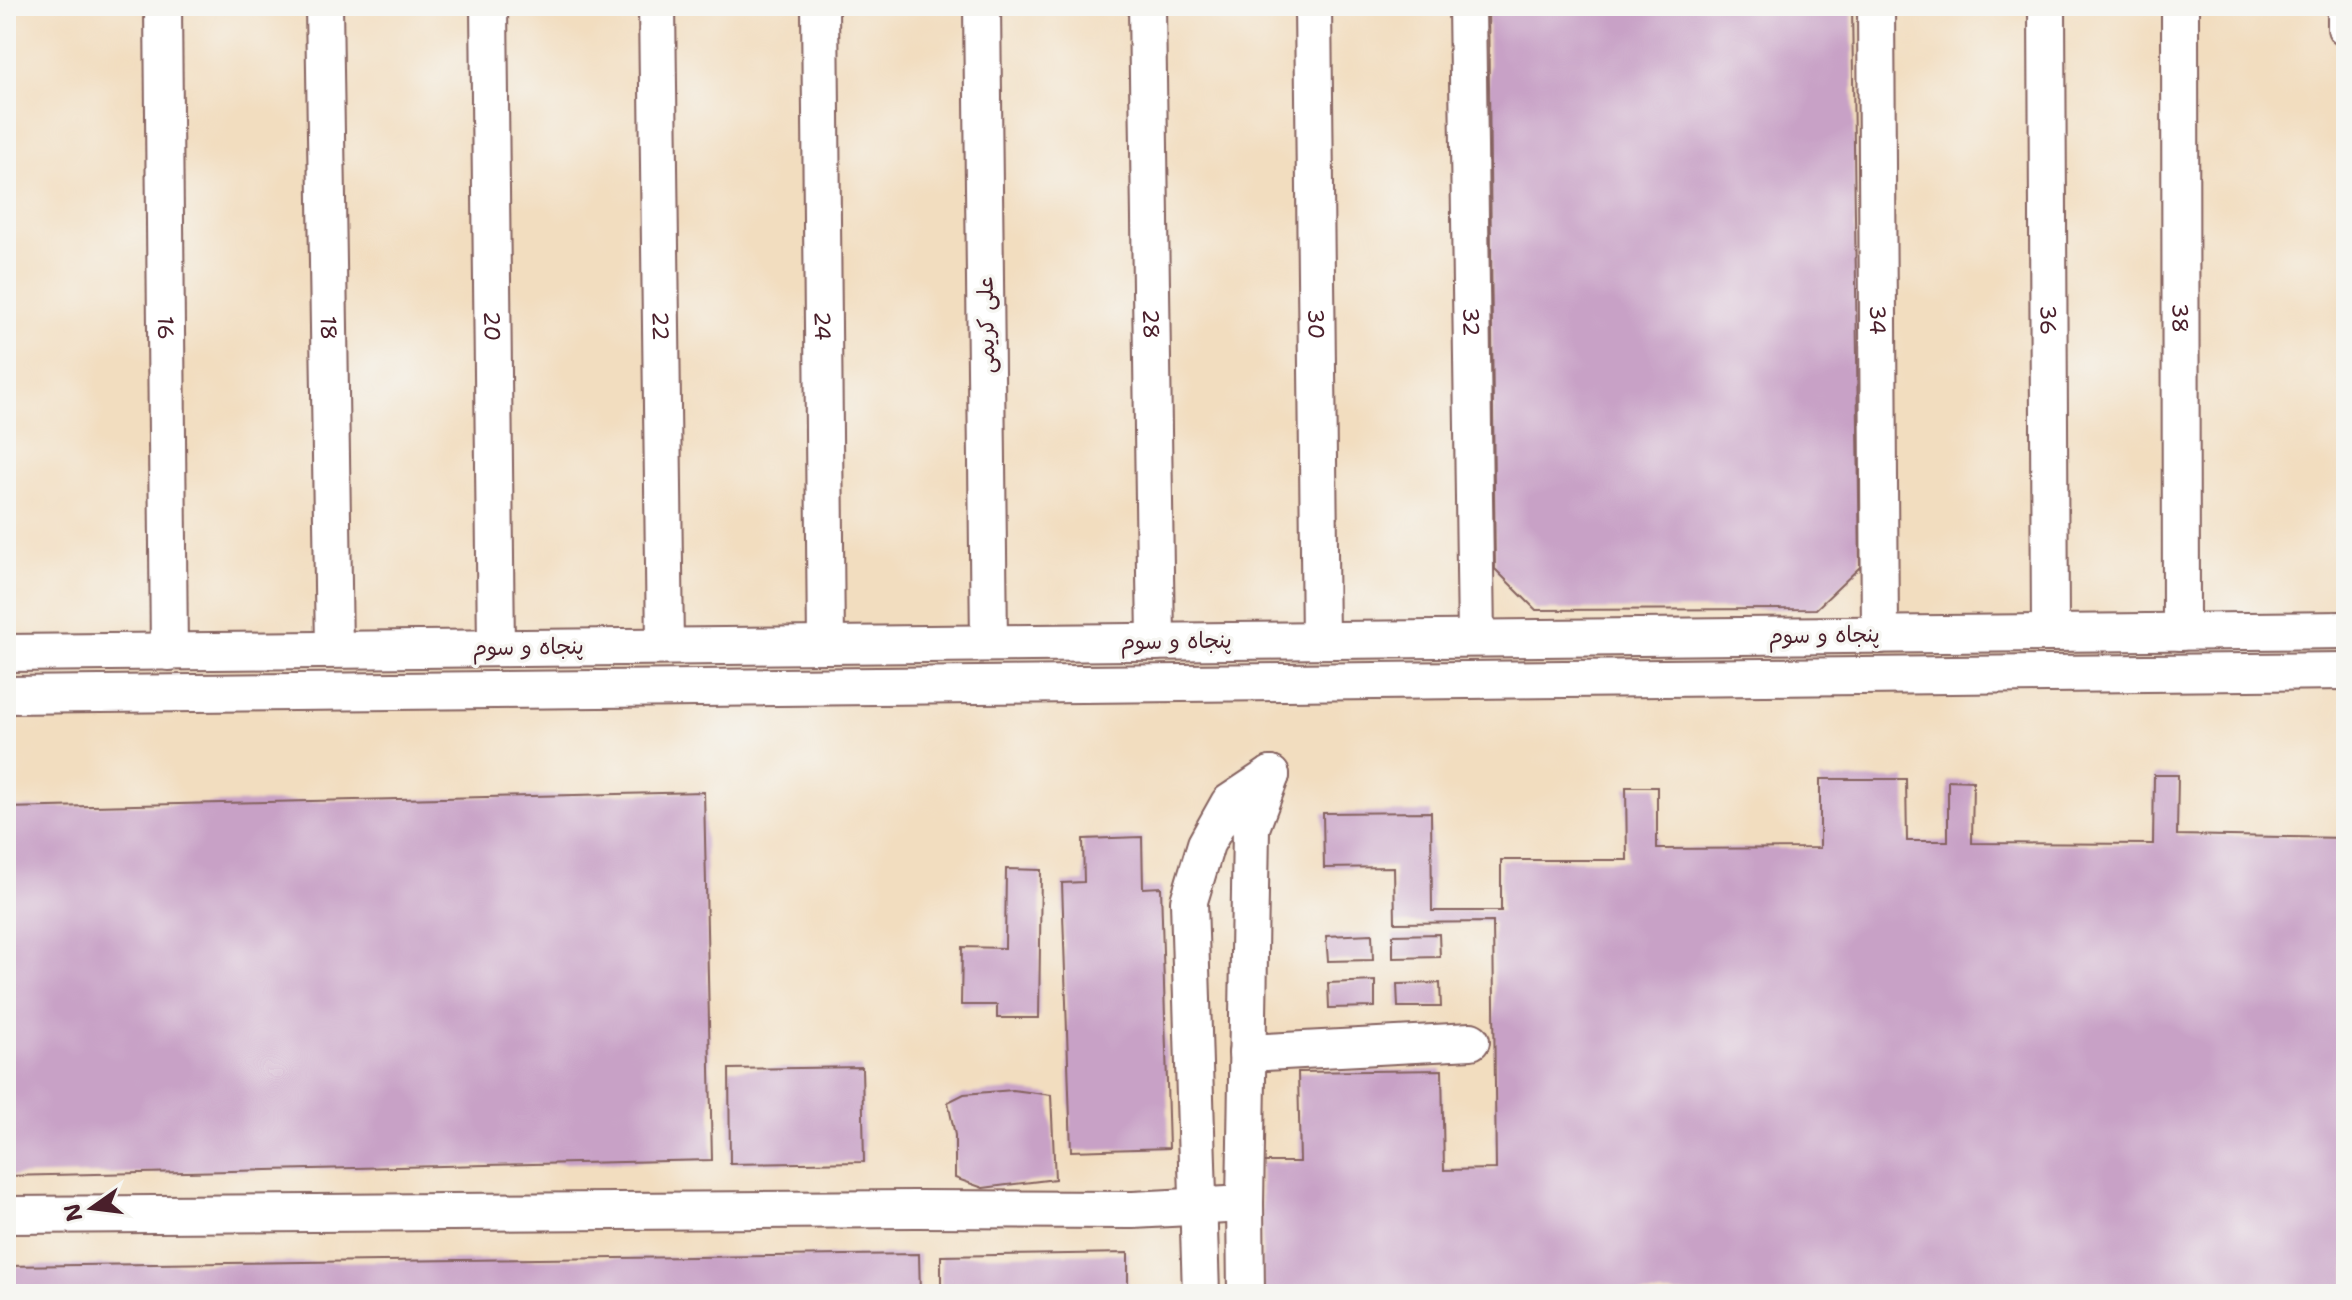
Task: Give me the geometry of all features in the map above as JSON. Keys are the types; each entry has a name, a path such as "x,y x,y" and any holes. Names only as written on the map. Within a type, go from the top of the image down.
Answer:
{"street":[{"name":"16","path":"163,6 169,652"},
{"name":"18","path":"324,6 334,649"},
{"name":"20","path":"489,6 496,648"},
{"name":"22","path":"657,6 665,646"},
{"name":"24","path":"820,6 826,645"},
{"name":"علی کریمی","path":"982,6 989,643"},
{"name":"28","path":"1147,6 1156,642"},
{"name":"30","path":"1313,6 1320,640"},
{"name":"32","path":"1467,6 1476,638"},
{"name":"34","path":"1876,6 1880,635"},
{"name":"36","path":"2047,6 2050,633"},
{"name":"38","path":"2180,6 2181,632"},
{"path":"2346,6 2346,28"},
{"name":"پنجاه و سوم","path":"6,653 2346,630"},
{"name":"پنجاه و سوم","path":"6,695 2346,671"},
{"path":"1201,1294 1189,901 1206,844 1229,803 1271,775 1251,828 1246,1294"},
{"path":"1247,1053 1471,1041"},
{"path":"6,1215 1199,1208 1245,1204"}],"building":[{"path":"1488,6 1852,6 1860,567 1816,609 1536,610 1495,569"},
{"path":"2154,775 2178,775 2177,835 2346,838 2346,1294 1263,1294 1261,1162 1300,1162 1298,1072 1442,1070 1444,1170 1496,1169 1493,922 1395,923 1394,867 1324,868 1323,813 1431,812 1432,911 1501,911 1501,860 1627,860 1626,787 1657,787 1657,849 1820,848 1820,779 1906,779 1907,841 1948,841 1948,780 1973,781 1972,843 2153,844"},
{"path":"704,792 712,1160 6,1176 6,808"},
{"path":"1142,837 1143,888 1161,887 1169,1148 1071,1151 1062,883 1084,882 1083,839"},
{"path":"1006,869 1041,870 1039,1018 997,1018 997,1005 961,1005 962,947 1005,948"},
{"path":"1372,934 1373,960 1328,961 1326,936"},
{"path":"1439,934 1440,957 1393,958 1393,935"},
{"path":"1375,981 1375,1007 1329,1008 1328,983"},
{"path":"1440,983 1441,1007 1398,1007 1397,984"},
{"path":"862,1067 864,1162 730,1164 729,1069"},
{"path":"1013,1090 1051,1095 1055,1179 983,1188 955,1178 955,1135 948,1102 964,1094"},
{"path":"1128,1253 1128,1294 941,1294 941,1256"},
{"path":"919,1254 920,1294 6,1294 6,1266"}]}
